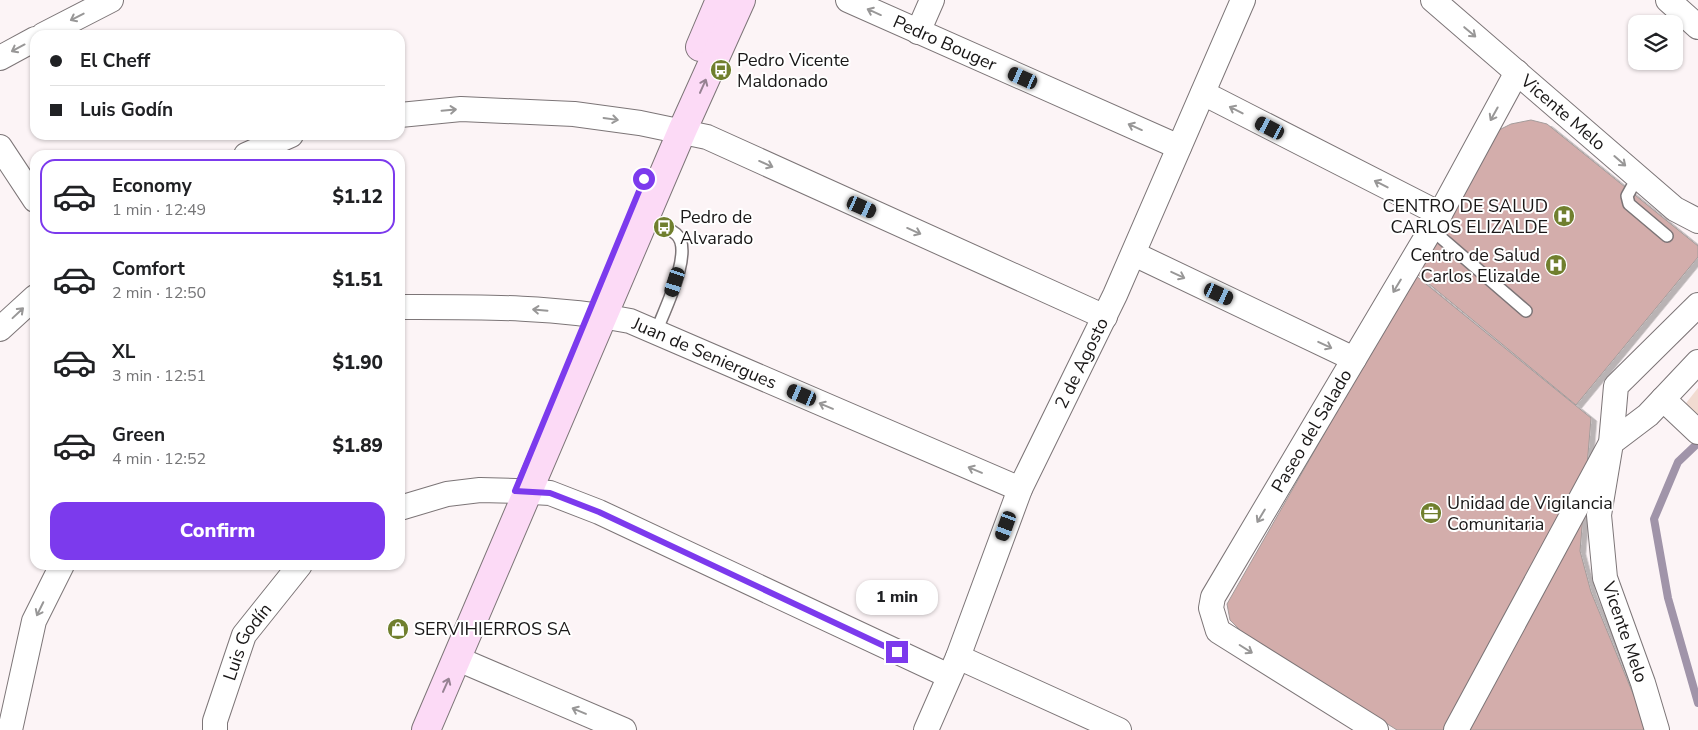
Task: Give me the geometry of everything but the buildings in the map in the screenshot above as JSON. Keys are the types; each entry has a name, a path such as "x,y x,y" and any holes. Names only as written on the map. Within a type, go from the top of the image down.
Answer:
{"street":[{"path":"52,30 110,0"},
{"path":"596,315 645,219 720,0"},
{"path":"426,730 531,492 596,315 674,130 741,0"},
{"name":"Pedro Bouger","path":"848,0 1179,147"},
{"path":"918,32 932,0"},
{"name":"2 de Agosto","path":"926,730 954,666 1020,489 1134,254 1243,0"},
{"name":"Vicente Melo","path":"1433,0 1675,209 1698,221"},
{"path":"1675,2 1698,27"},
{"path":"0,58 30,42"},
{"name":"Paseo del Salado","path":"1376,730 1218,631 1211,608 1213,597 1436,221 1518,72"},
{"path":"1202,93 1436,221"},
{"path":"405,115 462,109 556,113 674,130 706,137 1105,317"},
{"path":"257,150 280,140"},
{"path":"0,148 30,193"},
{"path":"1134,254 1354,359"},
{"path":"0,329 30,302"},
{"name":"Vicente Melo","path":"1657,730 1644,683 1605,578 1599,515 1616,386 1698,305"},
{"name":"Juan de Seniergues","path":"405,307 500,307 596,315 630,321 1020,489"},
{"path":"1456,730 1610,443 1648,415 1698,362"},
{"path":"1663,399 1698,432"},
{"path":"405,507 447,494 480,490 531,492 599,512 954,666 1118,730"},
{"path":"406,730 531,492"},
{"path":"10,730 34,621 60,570"},
{"name":"Luis Godín","path":"215,730 215,721 244,635 296,570"},
{"path":"458,659 624,730"}],"lane":[{"path":"1641,179 1632,186 1627,196 1629,204 1667,236"},
{"path":"645,219 677,234 683,244 681,263 656,332"},
{"path":"1436,221 1526,311"}],"shaded area":[{"path":"1698,388 1698,428 1679,412"}],"waterway":[{"path":"1698,443 1678,462 1654,519 1668,598 1698,703"}],"place":[{"name":"Pedro Vicente Maldonado","path":"721,70"},
{"name":"CENTRO DE SALUD CARLOS ELIZALDE","path":"1564,216"},
{"name":"Pedro de Alvarado","path":"664,227"},
{"name":"Centro de Salud Carlos Elizalde","path":"1556,265"},
{"name":"Unidad de Vigilancia Comunitaria","path":"1431,513"},
{"name":"SERVIHIERROS SA","path":"398,629"}],"route":[{"path":"644,179 515,491 550,493 599,512 897,652"}]}
